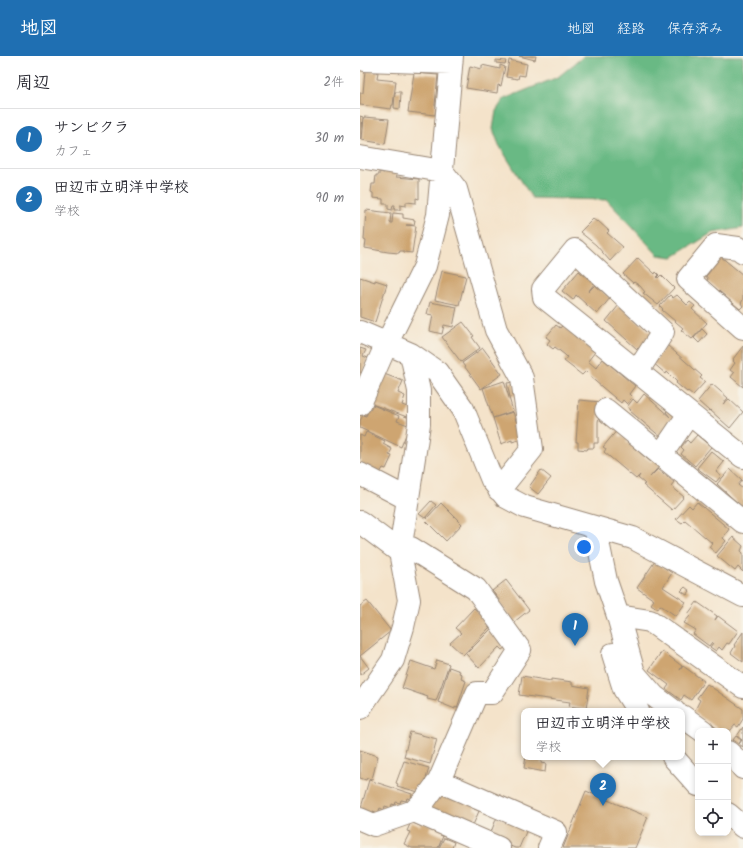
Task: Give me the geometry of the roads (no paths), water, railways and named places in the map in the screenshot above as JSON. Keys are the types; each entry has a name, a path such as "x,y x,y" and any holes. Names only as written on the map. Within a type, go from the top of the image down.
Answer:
{"street":[{"path":"360,404 425,266 438,215 451,60 365,60"},
{"path":"360,157 442,171 456,189 496,330 522,378 532,449 499,490"},
{"path":"743,252 738,248 716,246 688,279 743,328"},
{"path":"637,372 663,332 575,250 543,290 544,297 743,458"},
{"path":"360,332 411,354 437,372 463,409 492,480 506,497 525,506 633,538 743,596"},
{"path":"360,708 393,660 408,600 400,552 416,455 419,424 419,391 411,354"},
{"path":"606,410 743,522"},
{"path":"661,455 689,414"},
{"path":"360,474 408,499"},
{"path":"360,522 400,552"},
{"path":"596,527 606,582 618,616 634,673 654,696 670,708"},
{"path":"360,819 374,825 414,811 425,800 439,781 477,693 492,693 520,650 476,589 411,548 400,552"},
{"path":"618,616 650,620 743,687"},
{"path":"618,616 613,653 624,689 636,708"},
{"path":"685,718 699,728"},
{"path":"731,755 743,768"},
{"path":"676,760 695,782"},
{"path":"439,781 556,832 549,848"},
{"path":"414,811 499,848"},
{"path":"731,817 743,827"}],"place":[{"name":"サンビクラ","path":"575,646"},
{"name":"田辺市立明洋中学校","path":"603,806"}]}
